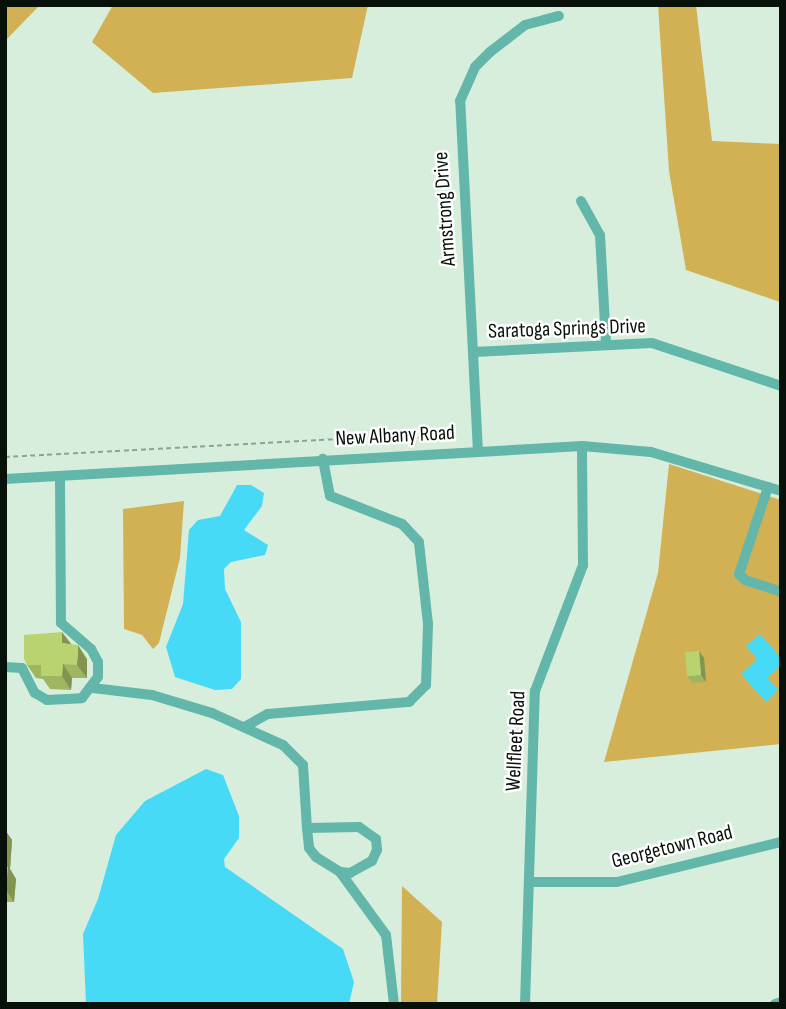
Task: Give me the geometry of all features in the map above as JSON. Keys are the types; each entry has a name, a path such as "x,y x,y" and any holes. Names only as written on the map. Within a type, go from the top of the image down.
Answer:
{"street":[{"name":"Armstrong Drive","path":"478,452 460,101 475,67 489,52 525,24 559,16"},
{"path":"581,201 600,236 606,342"},
{"name":"Saratoga Springs Drive","path":"474,352 606,342 652,343 781,386"},
{"name":"New Albany Road","path":"5,479 323,458 582,446 651,452 781,491"},
{"name":"Wellfleet Road","path":"525,1004 536,691 583,565 582,446"},
{"path":"246,726 268,714 409,702 426,685 428,624 419,542 402,524 330,496 323,458"},
{"path":"5,667 22,668 35,693 47,700 82,698 93,688 98,662 91,649 61,623 60,476"},
{"path":"768,487 739,574 745,580 781,592"},
{"path":"93,688 152,695 246,726 296,753 303,765 309,848 340,872 386,935 394,1004"},
{"path":"307,828 359,827 376,839 372,861 361,870 340,872"},
{"name":"Georgetown Road","path":"530,882 617,882 781,842"},
{"path":"775,1004 781,1002"}],"path":[{"path":"5,457 376,436 453,438"}],"shaded area":[{"path":"5,5 40,5 5,41"},
{"path":"113,5 368,5 352,78 153,93 92,42"},
{"path":"658,5 696,5 712,141 781,144 780,302 686,270 669,171"},
{"path":"669,464 781,500 781,744 604,762 658,573"},
{"path":"184,501 180,558 159,643 153,649 142,635 124,629 123,509"},
{"path":"402,886 442,922 437,1004 401,1004"}],"water":[{"path":"237,485 251,485 264,493 262,506 244,530 268,545 265,555 231,562 224,569 225,589 241,622 241,679 232,689 215,690 175,677 166,647 183,604 189,530 198,520 220,516"},
{"path":"760,634 781,658 781,665 767,678 778,690 766,702 741,674 757,659 746,646"},
{"path":"206,769 223,775 239,816 239,838 224,859 225,867 343,949 354,982 349,1004 86,1004 83,934 98,899 116,835 145,801"}],"building":[{"path":"62,632 62,643 78,645 77,665 63,664 62,676 41,676 41,665 27,665 24,659 24,635"},
{"path":"699,651 701,675 687,676 685,652"},
{"path":"5,867 8,867 6,890 5,890"}]}
